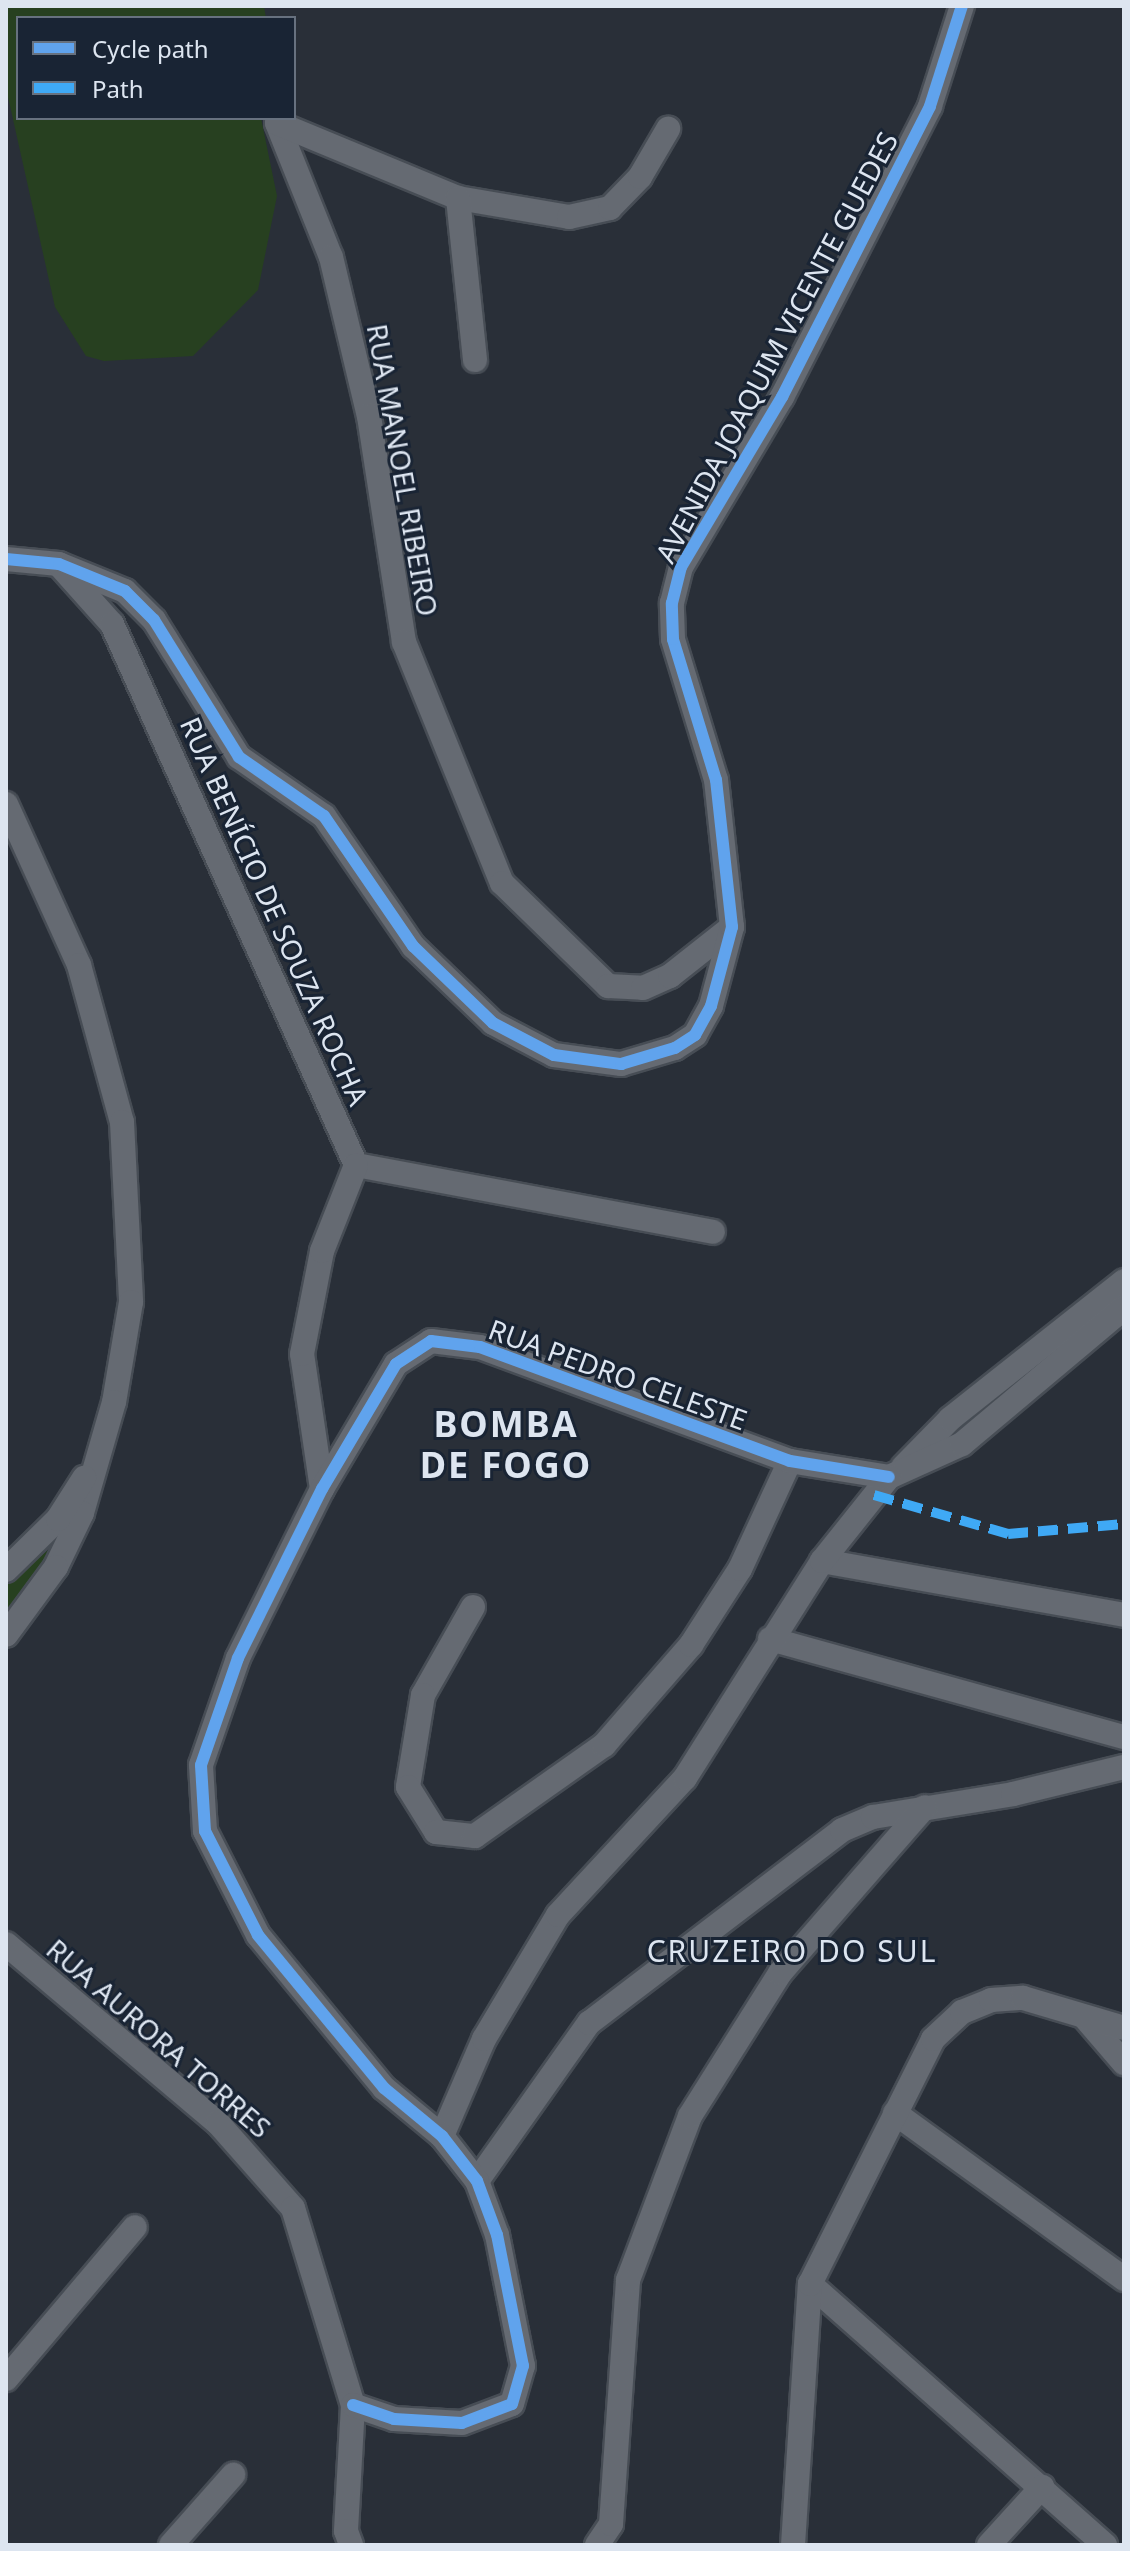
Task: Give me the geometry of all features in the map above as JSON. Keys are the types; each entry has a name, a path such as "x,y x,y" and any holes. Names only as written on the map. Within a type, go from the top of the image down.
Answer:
{"street":[{"name":"AVENIDA JOAQUIM VICENTE GUEDES","path":"6,559 59,564 125,591 154,620 239,757 324,816 413,946 493,1023 554,1055 621,1064 675,1048 695,1035 711,1006 732,927 716,780 673,639 672,603 681,567 782,397 930,106 962,6"},
{"name":"RUA MANOEL RIBEIRO","path":"668,129 640,177 599,213 569,217 458,198 277,123 335,272 369,416 404,642 502,883 608,986 643,988 670,976 732,927"},
{"path":"458,198 475,360"},
{"name":"RUA BENÍCIO DE SOUZA ROCHA","path":"59,564 112,624 356,1165"},
{"path":"6,804 79,965 122,1122 131,1302 114,1402 82,1513 56,1567 6,1635"},
{"path":"322,1489 302,1354 322,1251 356,1165 713,1232"},
{"path":"442,2136 484,2039 558,1915 685,1778 822,1561 894,1474 950,1419 1124,1281"},
{"path":"894,1474 962,1444 1124,1308"},
{"name":"RUA PEDRO CELESTE","path":"353,2405 394,2419 462,2423 512,2404 523,2366 497,2235 477,2181 442,2136 384,2088 258,1935 205,1831 201,1765 233,1671 322,1489 396,1364 431,1341 480,1347 790,1461 894,1474"},
{"path":"473,1607 423,1695 408,1787 436,1832 475,1836 604,1745 691,1645 740,1569 790,1461"},
{"path":"6,1570 58,1519 94,1463"},
{"path":"822,1561 1124,1615"},
{"path":"770,1639 1124,1737"},
{"path":"477,2181 589,2023 842,1830 925,1807 1124,1767"},
{"path":"597,2545 611,2524 628,2280 690,2116 780,1973 925,1807"},
{"name":"RUA AURORA TORRES","path":"6,1944 218,2123 293,2208 353,2405 346,2531 351,2545"},
{"path":"793,2545 810,2284 933,2039 962,2012 991,2000 1023,1998 1087,2020 1124,2028"},
{"path":"1087,2020 1124,2063"},
{"path":"895,2113 1124,2279"},
{"path":"6,2379 135,2227"},
{"path":"810,2284 1105,2545"},
{"path":"171,2545 233,2475"},
{"path":"989,2545 1042,2487"}],"green space":[{"path":"6,6 264,6 266,16 16,16 16,120 261,120 277,196 258,290 193,356 104,361 86,356 55,307 6,88"},
{"path":"48,1550 48,1558 6,1612 6,1584"}],"marked path":[{"path":"874,1495 1008,1534 1124,1524"}],"cycle path":[{"path":"6,559 59,564 125,591 154,620 239,757 324,816 413,946 493,1023 554,1055 621,1064 675,1048 695,1035 711,1006 732,927 716,780 673,639 672,603 681,567 782,397 930,106 962,6"},
{"path":"353,2405 394,2419 462,2423 512,2404 523,2366 497,2235 477,2181 442,2136 384,2088 258,1935 205,1831 201,1765 238,1658 322,1489 396,1364 431,1341 480,1347 790,1461 889,1477"}],"district":[{"name":"BOMBA DE FOGO","path":"506,1444"},
{"name":"CRUZEIRO DO SUL","path":"792,1951"}]}
